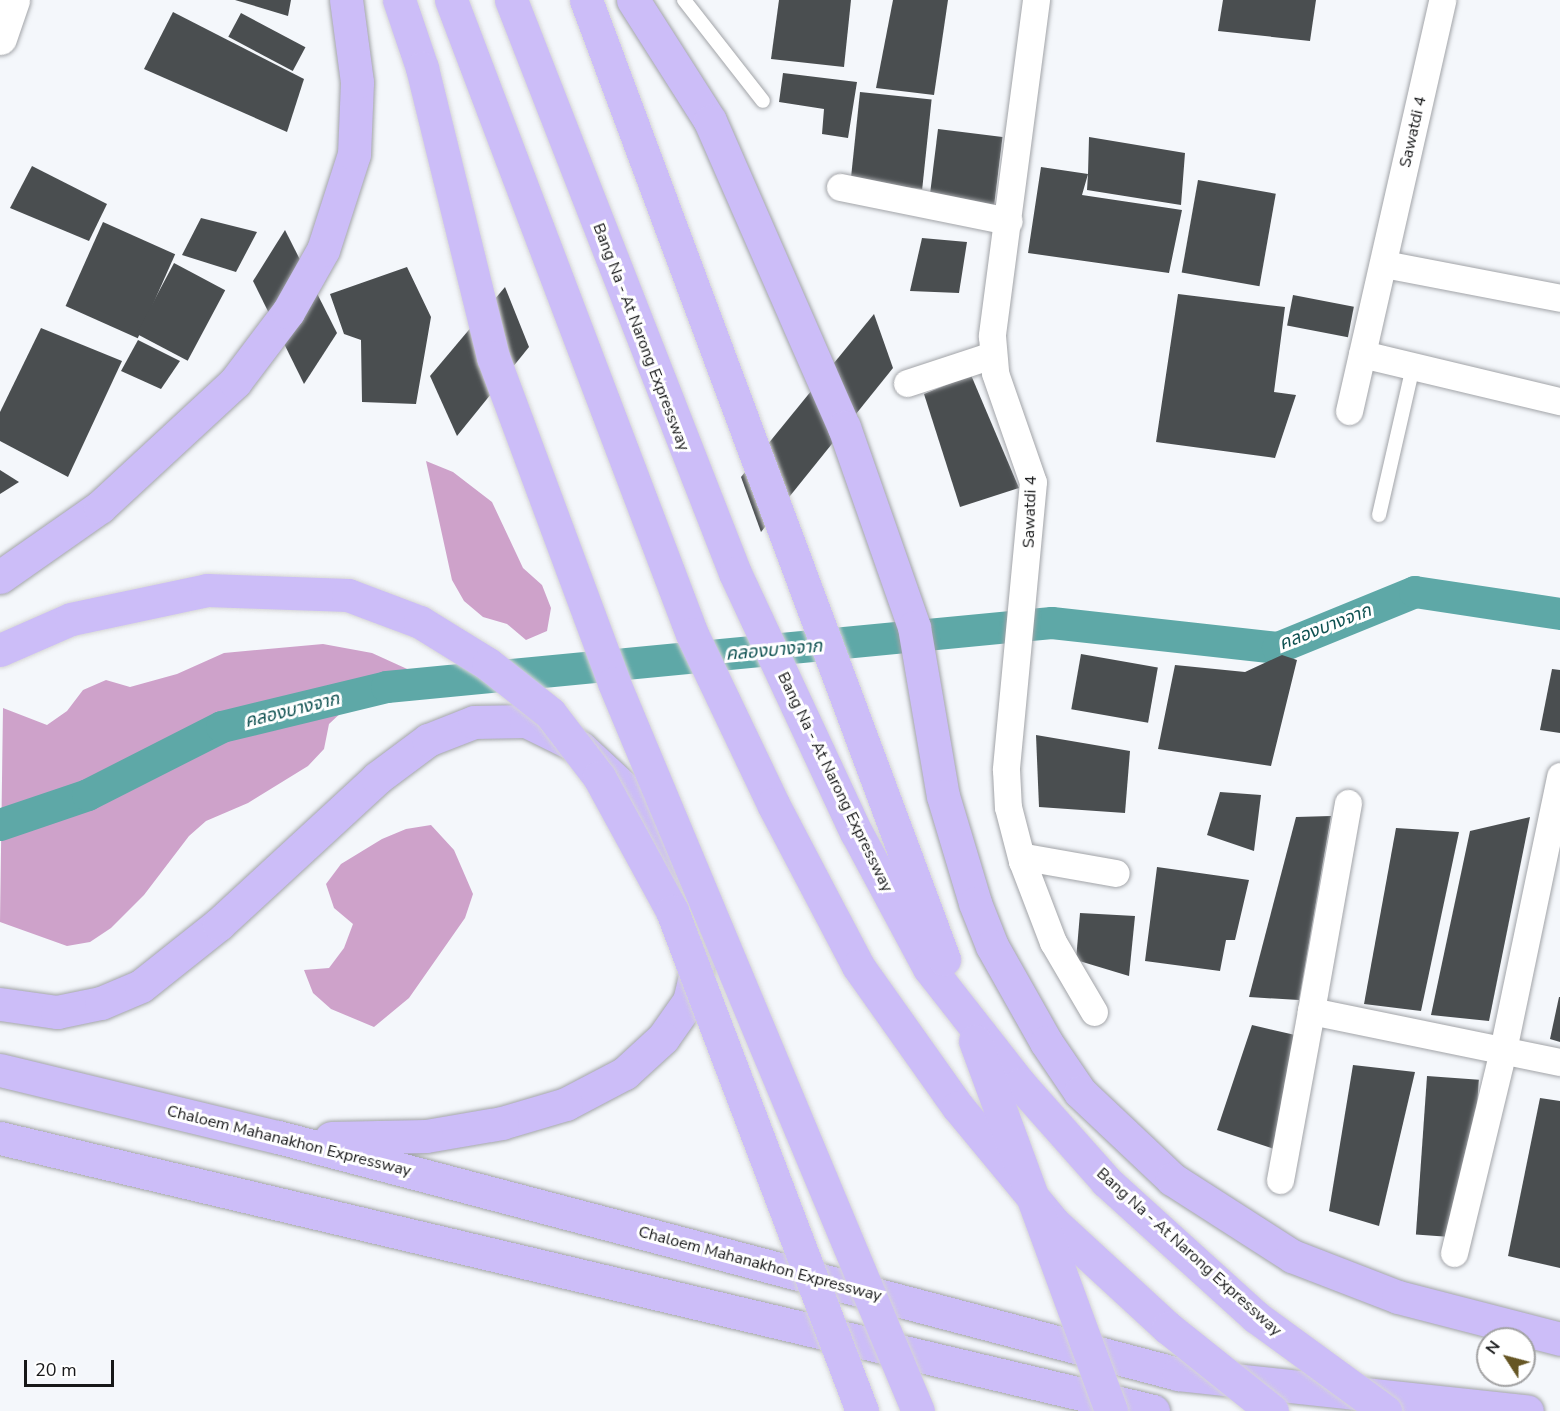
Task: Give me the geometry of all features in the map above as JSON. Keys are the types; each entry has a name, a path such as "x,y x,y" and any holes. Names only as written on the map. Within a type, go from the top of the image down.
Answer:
{"highway":[{"path":"0,578 100,507 236,382 288,312 323,250 354,154 357,82 346,0"},
{"path":"399,0 422,68 493,357 614,683 918,1411"},
{"path":"451,0 692,634 772,804 858,966 958,1107 1053,1222 1168,1328 1272,1411"},
{"name":"Bang Na - At Narong Expressway","path":"511,0 735,573 856,832 929,968 1020,1084 1106,1181 1256,1317 1385,1411"},
{"path":"585,0 1111,1411"},
{"path":"633,0 710,121 844,428 914,627 944,796 975,903 992,946 1046,1042 1080,1092 1172,1179 1222,1214 1292,1256 1398,1297 1516,1331 1560,1339"},
{"path":"0,650 71,619 207,590 278,590 348,595 420,622 488,664 550,712 599,777 672,911 862,1411"},
{"path":"0,1004 57,1011 101,1003 141,986 211,931 377,778 428,740 474,722 526,721 581,748 637,800 695,903 700,955 692,989 689,1001 663,1038 626,1072 606,1083 566,1104 502,1123 426,1136 278,1137"},
{"name":"Chaloem Mahanakhon Expressway","path":"0,1070 278,1137 1178,1374 1527,1411"},
{"path":"0,1138 1153,1411"}],"street":[{"path":"0,38 13,0"},
{"name":"Sawatdi 4","path":"1036,0 992,355 1032,470 1028,565 1006,770 1008,807 1023,861 1053,942 1094,1012"},
{"name":"Sawatdi 4","path":"1349,411 1442,0"},
{"path":"840,187 1009,221"},
{"path":"1384,264 1560,298"},
{"path":"1362,354 1560,401"},
{"path":"907,383 992,355"},
{"path":"1454,1252 1503,1050 1560,776"},
{"path":"1280,1180 1348,802"},
{"path":"1023,861 1025,857 1116,873"},
{"path":"1311,1011 1560,1062"}],"lane":[{"path":"684,0 763,101"},
{"path":"1379,515 1413,366"}],"shaded area":[{"path":"426,461 453,472 492,502 523,568 542,585 551,608 547,631 526,640 507,624 483,617 464,601 452,580"},
{"path":"323,644 372,653 416,673 345,709 329,724 324,749 308,766 248,803 206,821 189,836 144,895 111,928 90,942 67,946 0,922 3,708 47,725 67,711 83,690 106,680 130,687 177,674 224,653"},
{"path":"431,825 454,850 473,894 465,918 409,998 374,1027 331,1009 313,993 304,970 329,968 344,948 353,924 334,908 326,884 341,864 382,839 406,829"}],"building":[{"path":"235,0 291,0 288,16"},
{"path":"779,0 851,0 844,67 771,59"},
{"path":"893,0 948,0 934,95 876,88"},
{"path":"1223,0 1316,0 1310,41 1218,31"},
{"path":"173,12 304,79 287,132 144,69"},
{"path":"241,13 305,47 293,71 228,37"},
{"path":"783,73 857,82 848,138 822,134 824,109 779,102"},
{"path":"860,92 932,100 922,189 851,182"},
{"path":"938,129 1003,137 994,206 929,198"},
{"path":"1089,137 1185,153 1181,205 1087,190"},
{"path":"32,166 107,204 89,241 10,208"},
{"path":"1041,167 1088,174 1082,195 1182,210 1169,273 1028,253"},
{"path":"1198,180 1276,194 1259,286 1182,273"},
{"path":"201,218 257,232 236,272 182,255"},
{"path":"103,222 175,254 138,338 66,306"},
{"path":"285,230 337,333 304,384 253,281"},
{"path":"922,238 967,242 959,293 910,291"},
{"path":"174,263 225,290 188,361 136,334"},
{"path":"407,267 431,317 416,404 362,402 361,340 344,334 330,294"},
{"path":"505,287 529,347 457,436 430,376"},
{"path":"1178,294 1285,307 1274,392 1296,395 1275,458 1156,442"},
{"path":"1293,295 1354,307 1348,337 1287,325"},
{"path":"874,314 893,368 761,532 741,477"},
{"path":"41,328 122,361 68,477 0,441 0,412"},
{"path":"138,340 180,361 161,389 121,371"},
{"path":"971,375 1019,488 960,507 924,394"},
{"path":"0,470 19,482 0,494"},
{"path":"1081,654 1158,668 1148,723 1071,709"},
{"path":"1282,655 1297,660 1271,766 1158,749 1175,665 1245,672"},
{"path":"1552,669 1560,670 1560,733 1540,730"},
{"path":"1036,735 1130,751 1125,813 1039,807"},
{"path":"1220,792 1261,795 1254,851 1207,835"},
{"path":"1331,816 1299,1000 1249,997 1296,817"},
{"path":"1530,817 1489,1021 1431,1015 1470,831"},
{"path":"1396,828 1459,832 1421,1011 1364,1004"},
{"path":"1157,867 1249,880 1235,940 1226,940 1220,971 1145,961"},
{"path":"1080,913 1135,916 1129,976 1076,960"},
{"path":"1560,997 1560,1042 1550,1039"},
{"path":"1252,1025 1295,1035 1274,1149 1217,1130"},
{"path":"1353,1065 1415,1072 1379,1226 1329,1211"},
{"path":"1427,1076 1479,1080 1468,1238 1416,1235"},
{"path":"1540,1098 1560,1101 1560,1268 1508,1256"}],"waterway":[{"name":"คลองบางจาก","path":"0,825 88,795 222,727 387,687 1052,623 1278,648 1415,592 1560,614"}]}
